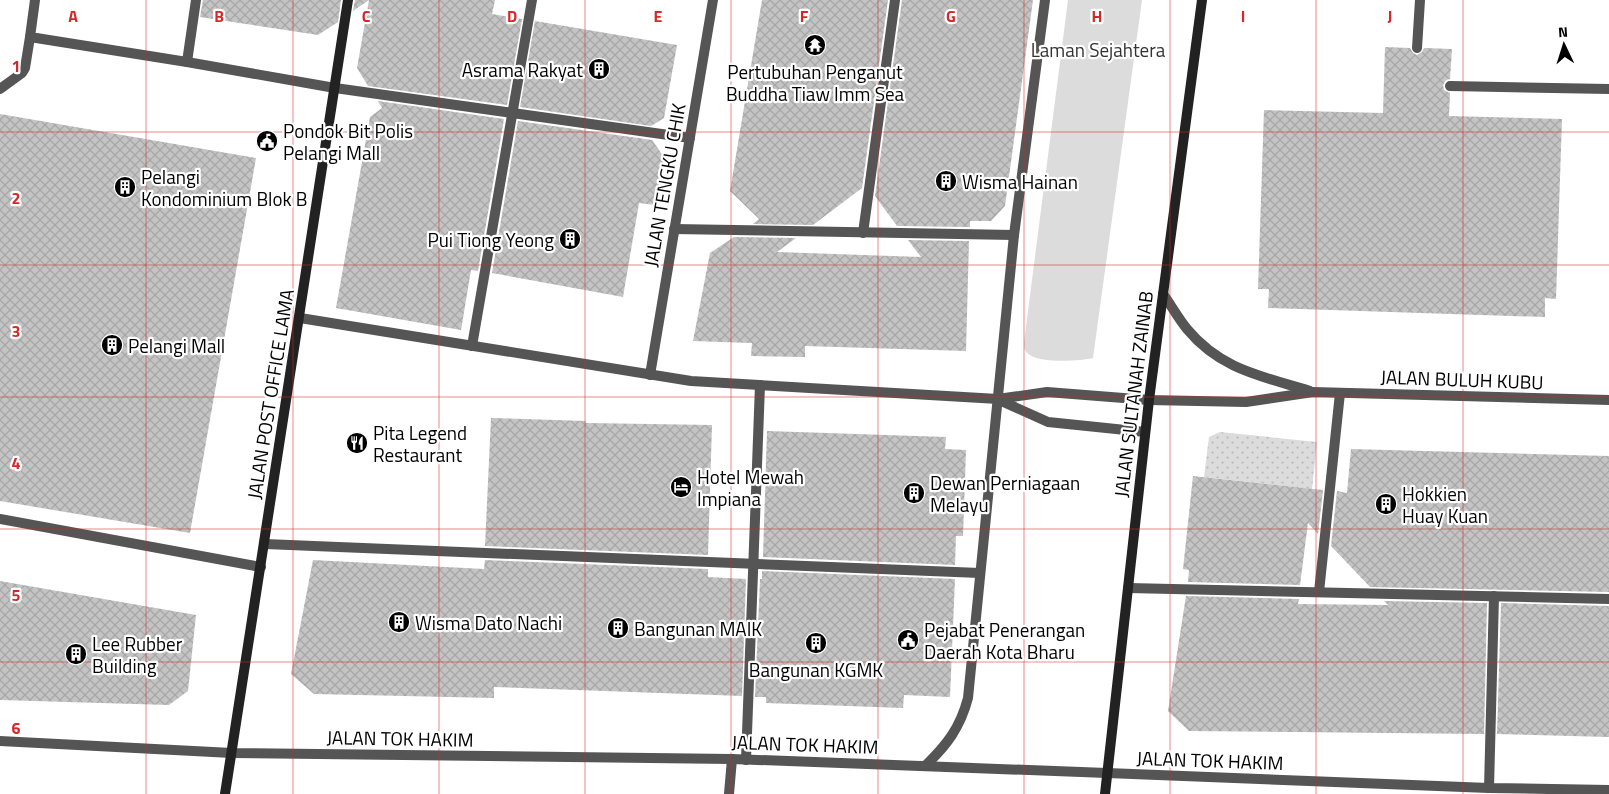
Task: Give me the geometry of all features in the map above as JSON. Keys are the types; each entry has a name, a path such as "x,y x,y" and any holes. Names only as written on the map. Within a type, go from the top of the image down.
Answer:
{"main road":[{"name":"JALAN POST OFFICE LAMA","path":"225,794 348,0"},
{"name":"JALAN SULTANAH ZAINAB","path":"1105,794 1145,432 1202,0"}],"street":[{"path":"0,89 18,78 25,68 35,0"},
{"path":"187,62 196,0"},
{"path":"472,346 532,0"},
{"name":"JALAN TENGKU CHIK","path":"650,375 714,0"},
{"path":"863,232 895,0"},
{"path":"925,766 943,749 963,716 968,698 1014,236 1045,0"},
{"path":"1416,48 1420,0"},
{"path":"30,37 335,88 690,138"},
{"path":"1450,86 1609,89"},
{"path":"674,229 1014,236"},
{"name":"JALAN BULUH KUBU","path":"1163,294 1186,328 1200,344 1219,358 1242,370 1313,392"},
{"path":"300,318 691,381 998,399 1047,392 1149,400"},
{"path":"746,760 760,385"},
{"name":"JALAN BULUH KUBU","path":"1149,400 1246,402 1313,392 1609,400"},
{"path":"1319,592 1340,393"},
{"path":"998,399 1048,422 1145,432"},
{"path":"0,519 261,567"},
{"path":"265,544 980,573"},
{"path":"1128,588 1609,599"},
{"path":"1489,788 1494,596"},
{"name":"JALAN TOK HAKIM","path":"0,740 232,753 732,759 1107,773 1458,790 1489,788 1609,790"},
{"path":"729,794 732,759"}],"green space":[{"name":"Laman Sejahtera","path":"1068,0 1142,0 1093,358 1057,361 1029,355 1025,349 1024,342"},
{"path":"1220,432 1317,442 1312,489 1204,477 1209,437"}],"building":[{"path":"203,0 341,0 338,22 318,35 200,17"},
{"path":"355,0 369,0 353,11"},
{"path":"369,0 495,0 492,14 522,19 507,105 368,86 357,68"},
{"path":"762,0 888,0 862,188 813,225 753,224 759,219 730,191"},
{"path":"902,0 1033,0 1005,206 991,221 970,221 970,227 897,226 875,196"},
{"name":"Asrama Rakyat","path":"535,21 677,45 664,118 651,126 520,107"},
{"path":"1385,47 1410,48 1417,55 1424,48 1452,49 1450,79 1446,80 1443,85 1444,90 1450,93 1449,116 1562,119 1556,299 1545,298 1545,317 1268,308 1269,289 1258,289 1264,110 1383,113"},
{"path":"378,101 504,119 478,271 471,270 461,330 336,308 370,117 382,108"},
{"name":"Pelangi Mall","path":"0,114 256,158 190,533 0,501"},
{"path":"518,121 652,140 664,157 655,205 639,203 623,297 492,273"},
{"path":"734,237 796,238 777,252 921,257 908,240 969,241 966,351 805,346 805,357 751,356 752,343 693,341 710,253"},
{"path":"491,418 586,421 586,423 712,425 708,555 485,546"},
{"path":"767,431 946,437 945,449 966,450 963,536 956,536 955,565 763,557"},
{"path":"1351,449 1609,456 1609,592 1370,587 1331,546 1337,491 1347,493"},
{"path":"1193,476 1323,490 1318,534 1308,523 1300,585 1188,582 1189,570 1183,569"},
{"path":"313,560 484,569 485,560 708,569 708,577 746,579 742,696 494,687 494,698 314,694 291,674"},
{"path":"762,571 955,579 950,697 904,695 903,708 766,703 766,697 755,697 760,579 762,579"},
{"name":"Lee Rubber Building","path":"0,581 196,615 188,691 169,705 0,700"},
{"path":"1186,596 1299,599 1298,604 1388,605 1384,601 1487,603 1484,734 1189,731 1168,711"},
{"path":"1501,603 1609,606 1609,737 1497,734"}],"place":[{"name":"Pertubuhan Penganut Buddha Tiaw Imm Sea","path":"815,45"},
{"name":"Asrama Rakyat","path":"599,69"},
{"name":"Pondok Bit Polis Pelangi Mall","path":"267,141"},
{"name":"Wisma Hainan","path":"946,181"},
{"name":"Pelangi Kondominium Blok B","path":"125,187"},
{"name":"Pui Tiong Yeong","path":"570,239"},
{"name":"Pelangi Mall","path":"112,345"},
{"name":"Pita Legend Restaurant","path":"357,443"},
{"name":"Hotel Mewah Impiana","path":"681,487"},
{"name":"Dewan Perniagaan Melayu","path":"914,493"},
{"name":"Hokkien Huay Kuan","path":"1386,504"},
{"name":"Wisma Dato Nachi","path":"399,622"},
{"name":"Bangunan MAIK","path":"618,628"},
{"name":"Pejabat Penerangan Daerah Kota Bharu","path":"908,640"},
{"name":"Bangunan KGMK","path":"816,643"},
{"name":"Lee Rubber Building","path":"76,654"}]}
